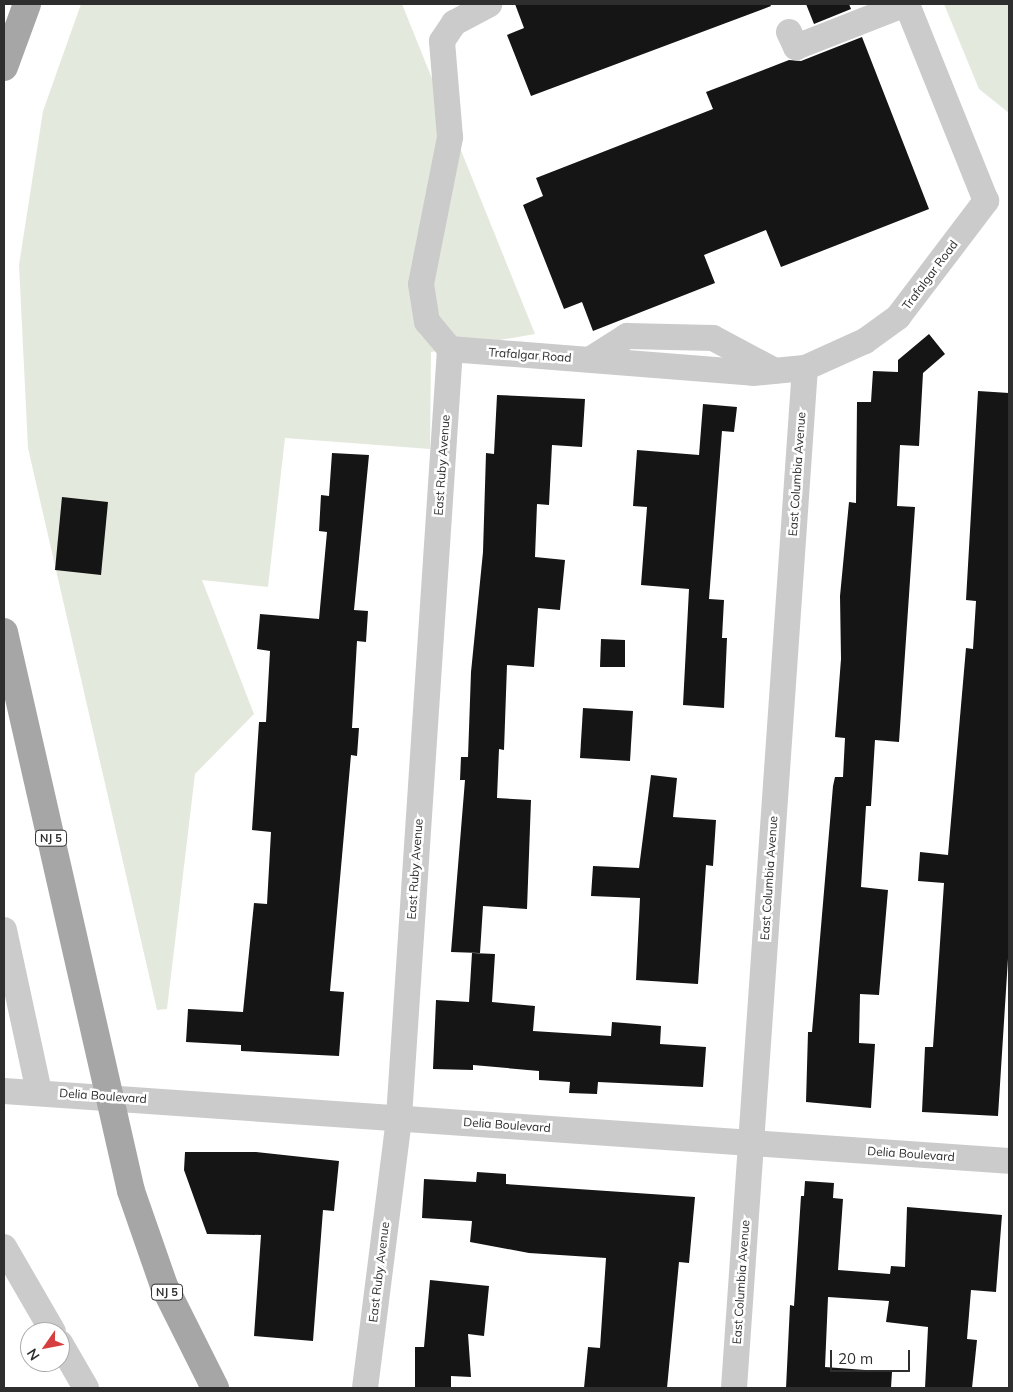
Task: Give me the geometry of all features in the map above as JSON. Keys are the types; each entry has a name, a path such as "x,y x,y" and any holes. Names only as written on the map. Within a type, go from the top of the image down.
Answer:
{"main road":[{"path":"4,67 27,4"},
{"name":"NJ 5","path":"4,632 121,1153 164,1286 215,1388"}],"street":[{"path":"450,348 427,322 421,284 450,137 442,41 454,24 489,4"},
{"path":"789,32 796,47 906,4"},
{"name":"Trafalgar Road","path":"450,348 753,373 805,368 865,341 898,317 986,201 906,4"},
{"name":"East Ruby Avenue","path":"365,1388 399,1117 450,348"},
{"name":"East Columbia Avenue","path":"734,1388 805,368"},
{"path":"4,930 39,1092"},
{"name":"Delia Boulevard","path":"4,1091 399,1117 1009,1161"},
{"path":"4,1247 48,1322"},
{"path":"70,1360 86,1388"}],"shaded area":[{"path":"81,4 402,4 535,334 431,352 430,449 285,438 268,587 202,580 254,714 195,774 167,1009 157,1010 28,448 19,265 43,111"},
{"path":"944,4 1009,4 1009,113 979,89"}],"building":[{"path":"515,4 770,4 771,6 531,96 507,35 524,28"},
{"path":"806,4 849,4 851,9 814,24"},
{"path":"862,37 929,209 781,267 766,230 704,255 715,283 593,331 582,302 564,309 523,205 543,196 536,178 713,109 706,92 789,60 801,61"},
{"path":"929,334 945,354 923,373 919,446 900,445 897,506 915,507 899,742 875,740 871,806 866,806 861,887 888,890 879,995 860,994 859,1043 875,1044 871,1108 806,1102 808,1032 812,1032 833,786 835,777 843,777 845,738 835,737 841,659 840,596 849,502 856,503 857,402 871,402 873,371 898,372 898,360"},
{"path":"978,391 1009,393 1009,943 998,1116 922,1112 925,1047 933,1047 944,883 918,881 920,852 948,855 966,648 973,649 976,601 966,600"},
{"path":"497,395 585,399 582,447 552,445 549,505 537,504 535,557 565,560 560,610 538,608 534,667 507,665 504,750 499,749 497,798 531,800 527,909 483,906 480,953 451,952 465,780 460,780 461,757 468,757 471,672 483,552 486,453 494,454"},
{"path":"703,404 737,407 734,432 722,431 709,599 724,600 722,638 727,638 724,708 683,705 689,589 641,585 647,507 633,506 637,450 699,455"},
{"path":"332,453 369,455 354,610 368,611 366,642 357,641 352,728 359,728 357,756 351,755 330,991 344,992 339,1056 241,1051 241,1045 186,1042 188,1009 243,1012 254,903 267,904 271,832 252,830 259,722 266,722 270,651 257,649 260,614 319,619 327,532 319,531 321,495 329,496"},
{"path":"62,497 108,502 101,575 55,570"},
{"path":"601,639 625,640 625,667 600,667"},
{"path":"583,708 633,711 630,761 580,758"},
{"path":"651,775 677,778 673,817 716,820 713,866 706,865 698,984 636,980 640,898 591,896 593,866 639,868"},
{"path":"472,953 495,954 492,1002 535,1006 533,1031 611,1036 612,1022 661,1026 660,1044 706,1047 703,1087 598,1082 597,1094 569,1093 570,1082 539,1080 539,1071 473,1065 473,1070 433,1069 436,1000 469,1002"},
{"path":"185,1152 256,1152 339,1161 334,1211 323,1210 313,1341 254,1336 261,1235 207,1234 184,1170"},
{"path":"477,1172 506,1174 506,1184 695,1197 689,1263 679,1262 667,1388 584,1388 588,1347 600,1348 606,1258 529,1253 470,1242 472,1221 422,1218 424,1179 476,1182"},
{"path":"805,1181 834,1183 833,1198 843,1199 838,1270 890,1274 891,1266 905,1267 907,1207 1002,1215 996,1292 971,1290 967,1339 977,1340 972,1388 925,1388 928,1327 886,1322 889,1301 828,1297 825,1367 892,1372 891,1388 786,1388 790,1305 794,1306 801,1196 804,1196"},
{"path":"430,1280 489,1286 484,1336 468,1334 471,1377 451,1376 451,1388 415,1388 415,1347 424,1347"}]}
